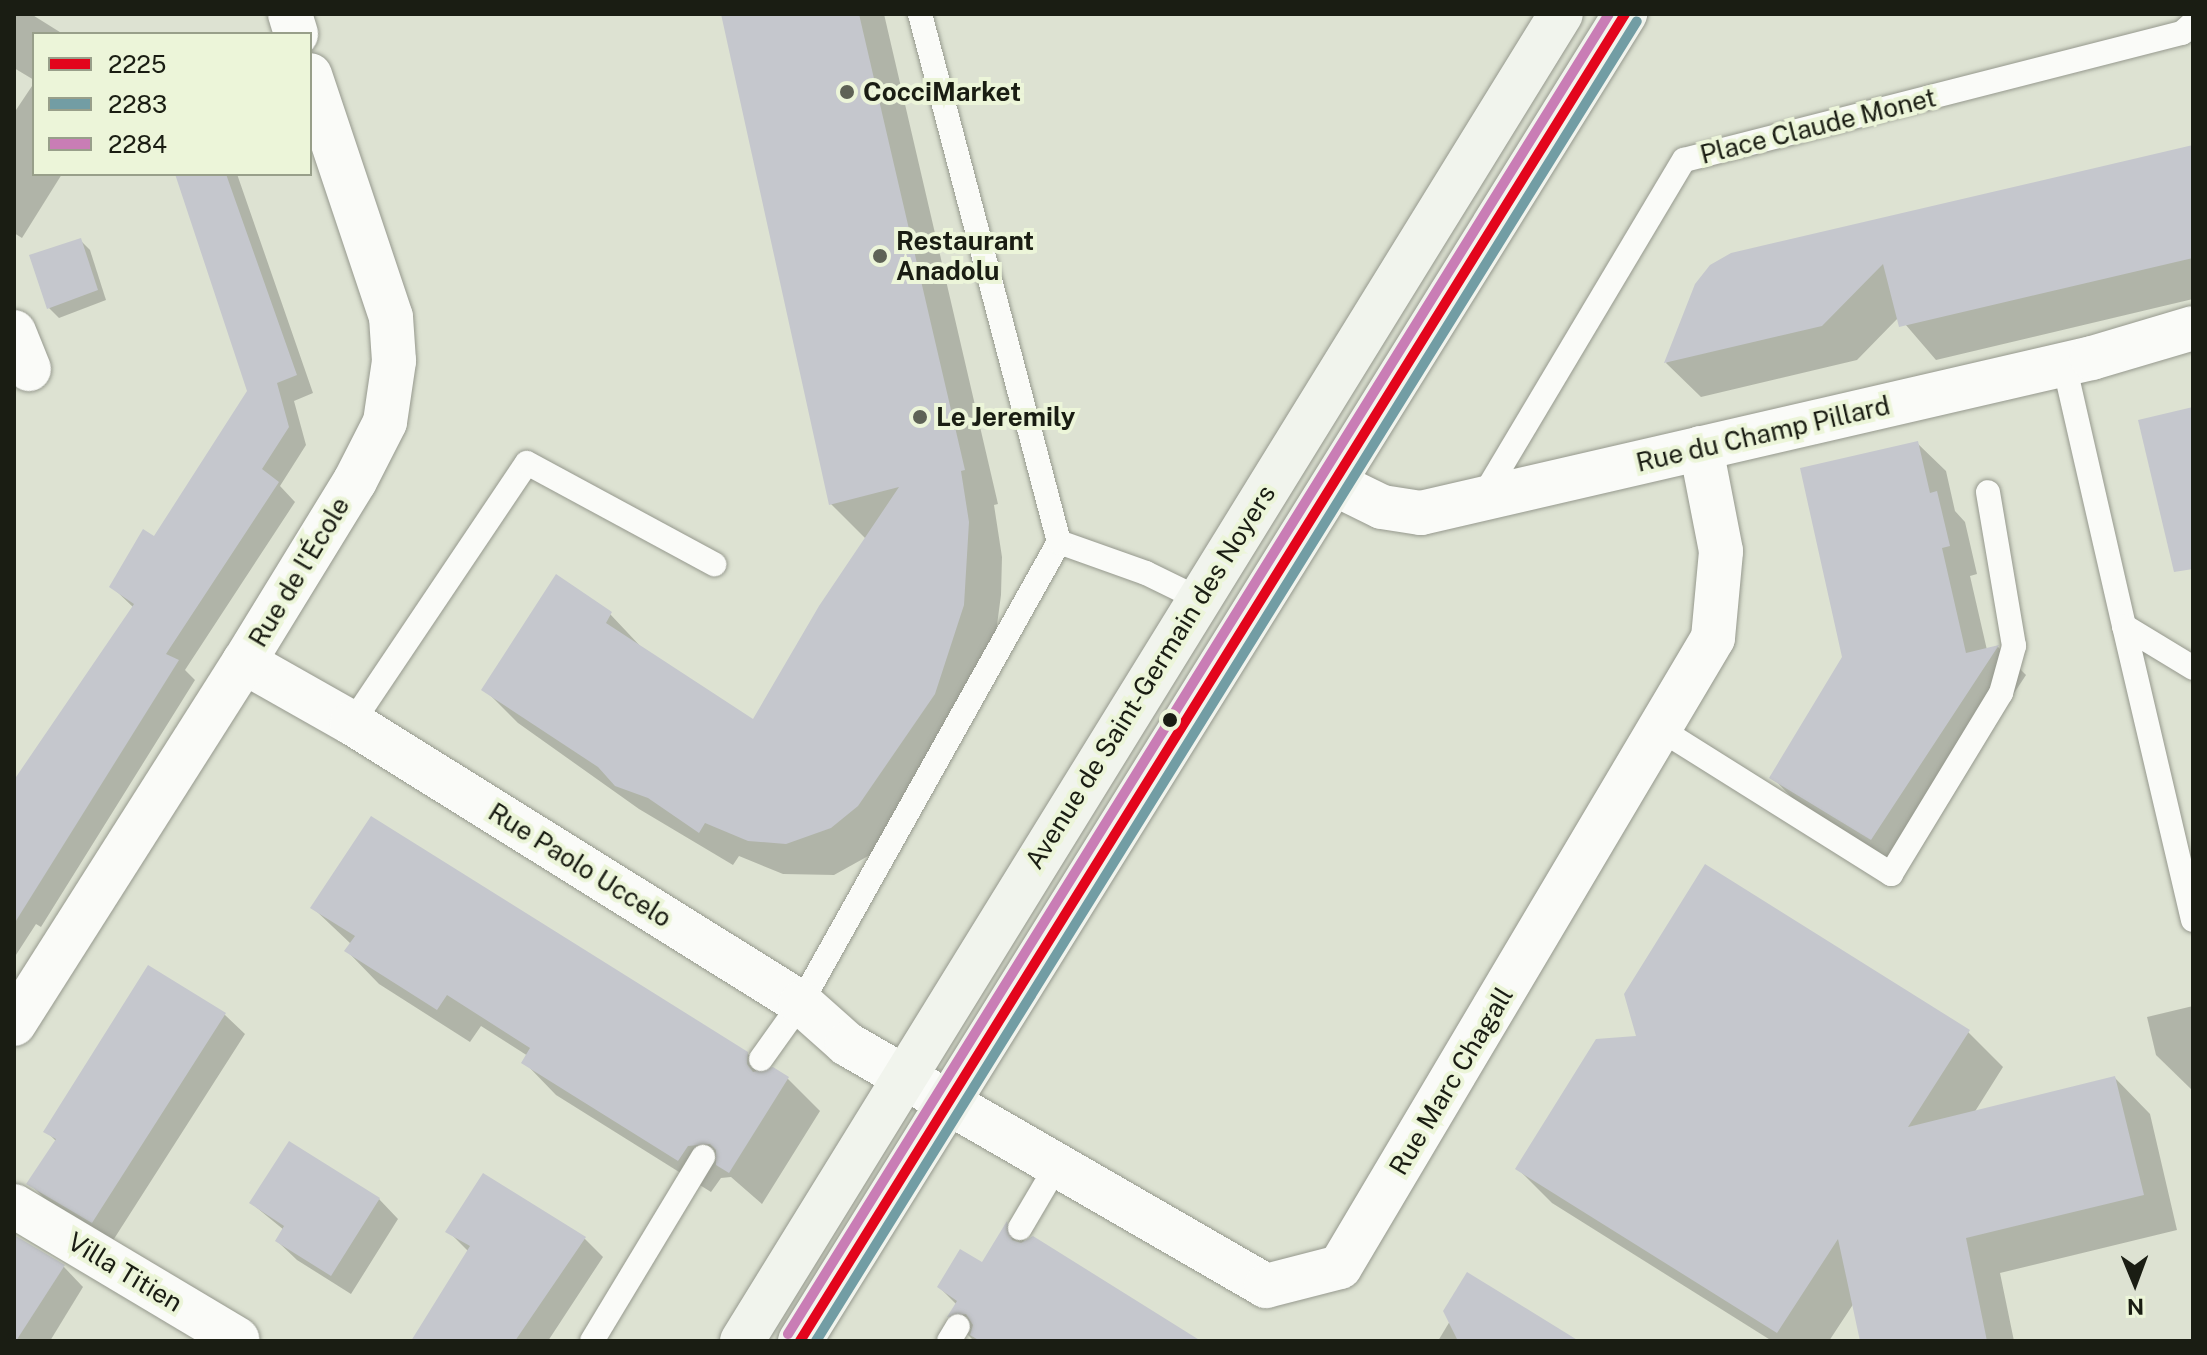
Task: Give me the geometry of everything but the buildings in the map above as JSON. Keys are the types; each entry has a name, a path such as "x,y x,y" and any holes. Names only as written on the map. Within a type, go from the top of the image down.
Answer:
{"main road":[{"name":"Avenue de Saint-Germain des Noyers","path":"742,1341 908,1078 1197,598 1561,14"},
{"name":"Avenue de Saint-Germain des Noyers","path":"800,1341 1625,14"}],"street":[{"name":"Rue de l'École","path":"14,1024 244,662 355,481 385,422 394,361 391,317 312,81"},
{"name":"Rue du Champ Pillard","path":"1335,484 1382,507 1421,513 2064,364 2193,328"},
{"name":"Rue Marc Chagall","path":"908,1078 1056,1167 1266,1286 1340,1267 1713,638 1721,551 1701,448"},
{"name":"Rue Paolo Uccelo","path":"244,662 352,723 801,1003 847,1044 908,1078"},
{"name":"Villa Titien","path":"14,1206 237,1339"}],"lane":[{"path":"761,1059 801,1003 1059,542 920,14"},
{"name":"Place Claude Monet","path":"1481,500 1684,160 2182,33 2193,23"},
{"path":"2064,364 2124,626 2185,848 2193,920"},
{"path":"352,723 527,463 714,564"},
{"path":"1660,729 1891,874 2001,693 2014,646 1988,492"},
{"path":"1059,542 1146,573 1197,598"},
{"path":"2124,626 2193,668"},
{"path":"592,1341 703,1157"},
{"path":"1020,1228 1056,1167"}],"transit line":[{"name":"2284","path":"788,1334 1609,14"},
{"name":"2225","path":"800,1341 1625,14"},
{"name":"2283","path":"816,1341 1637,21"}],"place":[{"name":"CocciMarket","path":"847,92"},
{"name":"Restaurant Anadolu","path":"880,256"},
{"name":"Le Jeremily","path":"920,417"}]}
